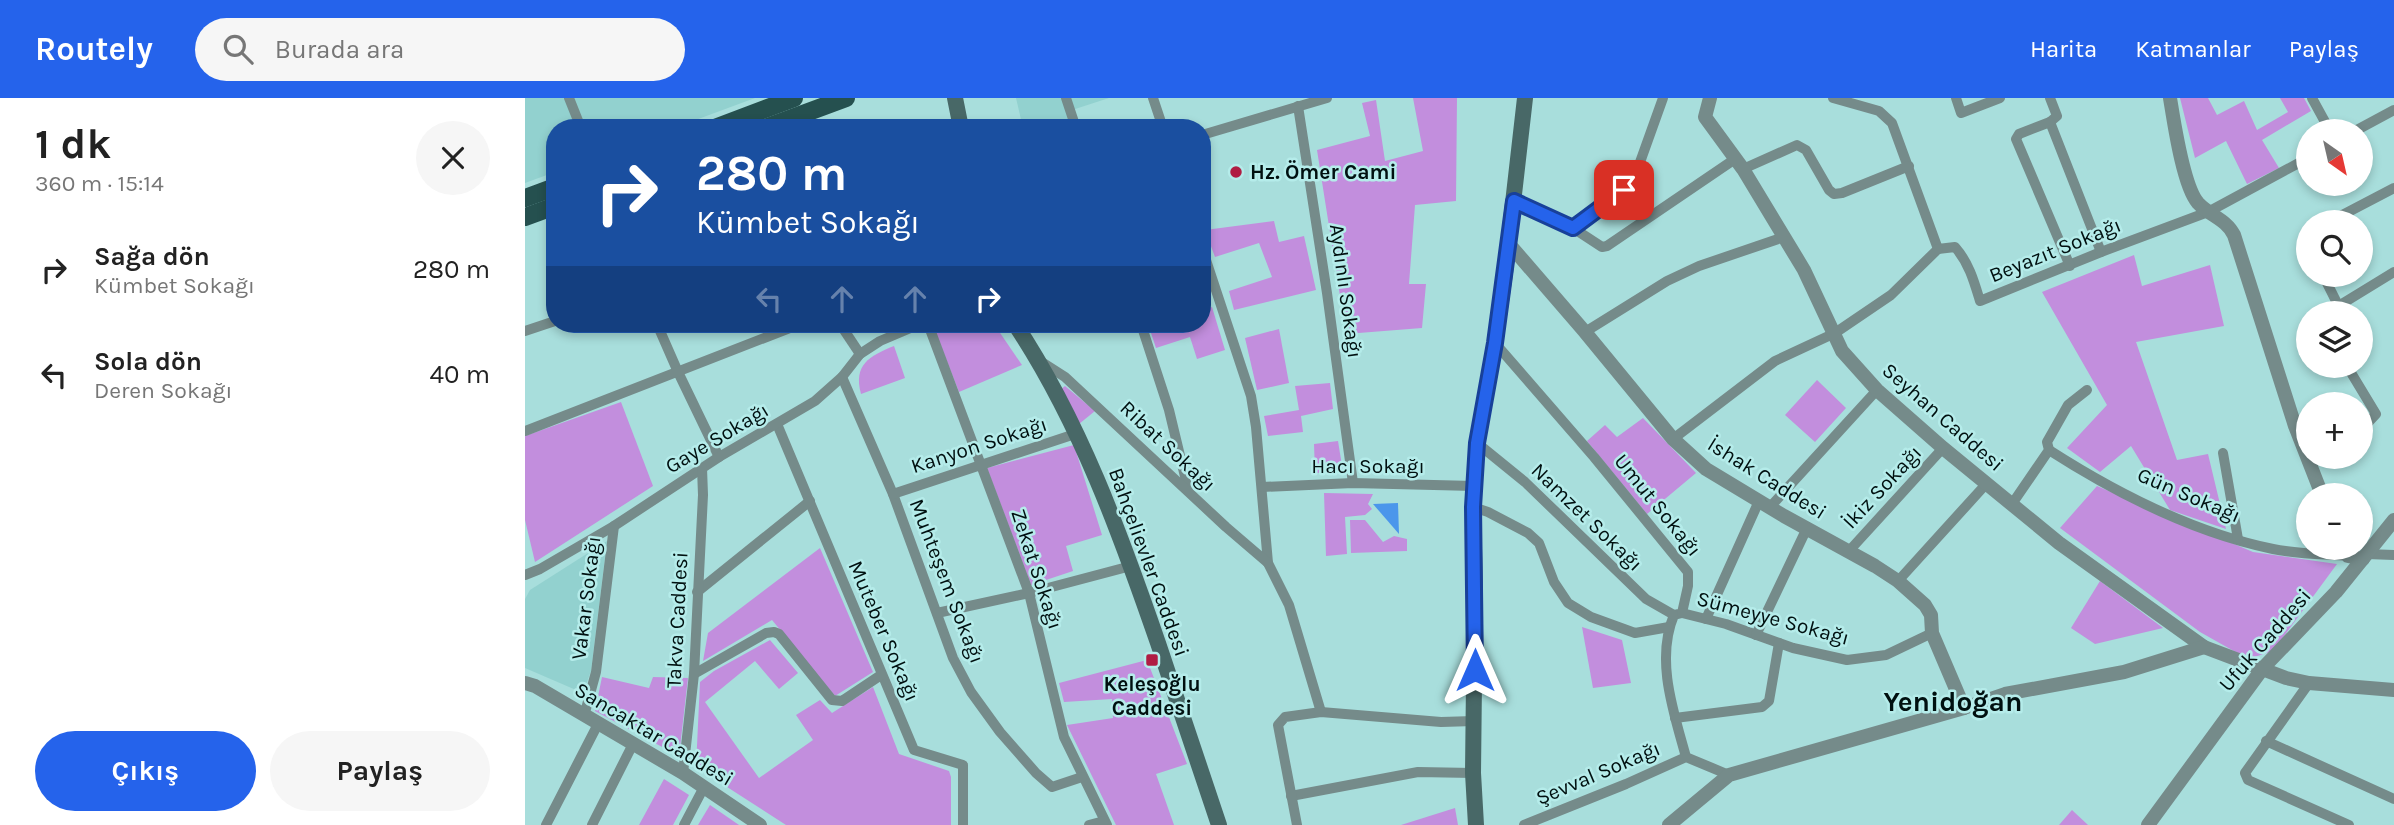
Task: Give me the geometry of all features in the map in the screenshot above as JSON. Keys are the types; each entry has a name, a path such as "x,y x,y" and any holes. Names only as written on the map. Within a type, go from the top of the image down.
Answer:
{"main road":[{"path":"733,119 764,103 795,98"},
{"path":"789,119 846,98"},
{"path":"955,98 959,119"},
{"path":"1476,825 1473,773 1474,486 1477,443 1509,244 1525,98"},
{"path":"525,198 546,190"},
{"path":"525,217 546,209"},
{"name":"Bahçelievler Caddesi","path":"1021,333 1040,361 1078,433 1131,566 1219,825"}],"street":[{"path":"569,98 577,119"},
{"path":"1066,98 1073,119"},
{"path":"1153,98 1160,119"},
{"path":"1211,132 1327,98"},
{"path":"1573,228 1624,190 1634,179 1663,98"},
{"name":"Seyhan Caddesi","path":"1710,98 1705,117 1739,164 1804,270 1843,351 1877,390 1943,448 2059,543 2204,647 2309,683 2394,690"},
{"path":"1673,439 1775,361 1835,333 1891,295 1938,249 1892,123 1879,111 1836,98"},
{"path":"1956,98 1961,113 2000,98"},
{"path":"2050,98 2057,116 2050,122 2019,134 2016,139 2070,266"},
{"path":"2170,98 2175,131 2190,188 2196,201 2230,226 2296,418"},
{"path":"2312,98 2323,119"},
{"name":"Aydınlı Sokağı","path":"1298,106 1353,483"},
{"path":"2373,121 2394,110"},
{"path":"2050,122 2101,252"},
{"path":"1514,201 1573,228 1602,247 1739,164 1797,145 1806,149 1829,191 1834,194 1909,166"},
{"name":"Beyazıt Sokağı","path":"1938,249 1955,247 1962,255 1971,272 1980,301 2208,212 2296,164"},
{"path":"2352,210 2394,188"},
{"path":"1585,332 1667,281 1699,266 1784,237"},
{"name":"İshak Caddesi","path":"1509,244 1673,439 1706,469 1898,581 1926,605 1931,615 1932,632 1963,708"},
{"path":"2345,301 2394,272"},
{"path":"1211,275 1251,396 1268,563 1289,605 1321,712"},
{"path":"525,331 546,324"},
{"path":"661,333 719,457"},
{"path":"525,430 777,333"},
{"path":"846,333 860,354"},
{"name":"Gaye Sokağı","path":"525,575 614,526 719,457 815,401 842,377 860,354 899,333"},
{"name":"Zekat Sokağı","path":"931,333 1029,593 1064,737 1106,823"},
{"path":"1144,333 1169,410 1188,489"},
{"name":"Umut Sokağı","path":"1495,343 1594,457 1688,572 1688,586 1678,614 1669,627 1666,643 1668,688 1686,757"},
{"name":"Ribat Sokağı","path":"1040,361 1065,377 1268,563"},
{"name":"Muhteşem Sokağı","path":"842,377 893,494 953,658 971,692 1000,732 1052,787 1082,777"},
{"path":"1706,619 1765,504 1877,390"},
{"path":"2012,504 2049,450 2047,442 2067,405 2087,390"},
{"name":"Muteber Sokağı","path":"777,424 914,750 963,765 963,825"},
{"name":"Kanyon Sokağı","path":"893,494 1078,433"},
{"name":"Namzet Sokağı","path":"1477,443 1525,482 1646,599 1678,614"},
{"name":"İkiz Sokağı","path":"1849,551 1943,448"},
{"name":"Gün Sokağı","path":"2049,450 2166,513 2217,535 2274,550 2296,551"},
{"path":"2223,453 2238,539"},
{"name":"Takva Caddesi","path":"683,773 694,674 702,468"},
{"name":"Hacı Sokağı","path":"1262,487 1353,483 1474,486"},
{"path":"1898,581 1986,483"},
{"path":"697,592 810,501"},
{"path":"1473,507 1528,533 1539,543 1554,583 1568,603 1591,618 1635,633 1669,627"},
{"name":"Ufuk Caddesi","path":"2373,546 2394,520"},
{"name":"Vakar Sokağı","path":"584,716 596,672 614,526"},
{"path":"1756,635 1807,528"},
{"path":"2373,556 2394,555"},
{"name":"Ufuk Caddesi","path":"2148,825 2263,668 2336,592 2362,560"},
{"path":"937,613 1029,593 1131,566"},
{"name":"Sümeyye Sokağı","path":"1678,614 1706,619 1779,643 1847,660 1886,655 1932,632"},
{"path":"694,674 766,633 773,632 779,634 832,700 842,701 881,675"},
{"path":"1675,718 1762,707 1769,701 1779,643"},
{"path":"1671,824 1728,775 2005,694 2124,672 2204,647"},
{"name":"Sancaktar Caddesi","path":"525,683 535,686 683,773 759,825"},
{"path":"2309,683 2245,773 2248,780 2349,825"},
{"path":"1297,825 1278,725 1285,718 1321,712 1441,722 1474,720"},
{"path":"546,825 598,724"},
{"path":"2266,741 2394,799"},
{"path":"592,825 633,744"},
{"path":"1686,757 1728,775"},
{"name":"Şevval Sokağı","path":"1524,825 1686,757"},
{"path":"1291,796 1417,772 1473,773"},
{"path":"684,825 704,787"},
{"path":"1089,825 1106,823"}],"shaded area":[{"path":"525,98 755,98 698,119 546,119 546,175 525,183"},
{"path":"1016,98 1109,98 1066,112 1068,119 1021,119"},
{"path":"1413,98 1457,98 1456,201 1415,205 1409,284 1426,284 1422,328 1346,334 1317,150 1370,136 1362,103 1376,100 1385,161 1423,151"},
{"path":"2180,98 2208,98 2217,115 2244,101 2257,130 2288,112 2280,98 2304,98 2311,111 2262,140 2279,168 2247,184 2226,141 2195,158"},
{"path":"1274,221 1279,242 1304,236 1316,290 1234,310 1229,291 1272,277 1259,243 1215,257 1211,246 1211,229"},
{"path":"2134,255 2142,286 2210,265 2224,326 2136,342 2177,460 2208,454 2226,529 2170,510 2131,446 2100,472 2067,448 2107,405 2042,292"},
{"path":"1211,307 1225,350 1197,359 1190,337 1156,348 1151,333 1211,333"},
{"path":"1279,329 1289,383 1257,390 1245,338"},
{"path":"936,333 1000,333 1022,365 959,392"},
{"path":"894,346 905,378 861,394 859,376 865,363"},
{"path":"1817,380 1846,408 1815,442 1785,415"},
{"path":"1330,383 1333,409 1301,416 1303,432 1268,436 1264,416 1299,410 1295,386"},
{"path":"1065,386 1095,411 1079,424 1060,390"},
{"path":"621,402 653,486 535,562 525,520 525,436"},
{"path":"1643,418 1696,473 1647,514 1587,441 1605,425 1617,437"},
{"path":"1338,441 1343,472 1315,473 1314,444"},
{"path":"1074,445 1102,535 1066,546 1073,571 1031,585 987,468"},
{"path":"2097,486 2253,552 2337,564 2273,651 2248,659 2200,632 2060,528"},
{"path":"1324,493 1373,494 1368,504 1372,509 1365,515 1345,517 1347,554 1326,556"},
{"path":"1350,520 1365,520 1383,542 1394,536 1407,539 1407,551 1351,553"},
{"path":"607,541 591,671 583,693 525,668 525,599 530,590"},
{"path":"820,548 873,672 835,696 772,620 703,661 708,633"},
{"path":"2100,581 2163,628 2095,644 2071,628"},
{"path":"1582,627 1622,640 1631,683 1593,688"},
{"path":"770,640 798,673 779,689 755,661 705,702 759,778 813,740 796,715 820,700 832,713 873,687 899,754 949,771 951,825 786,825 696,767 700,682 714,671"},
{"path":"1147,660 1187,764 1156,774 1174,825 1116,825 1067,725 1113,718 1112,699 1064,702 1059,683"},
{"path":"602,677 649,688 653,677 688,678 679,756 595,711"},
{"path":"664,779 689,795 673,825 639,825"},
{"path":"710,805 739,825 698,825"},
{"path":"1455,808 1458,825 1401,825"},
{"path":"2072,810 2088,825 2059,825"}],"water":[{"path":"1398,503 1399,534 1373,504"}],"place":[{"name":"Hz. Ömer Cami","path":"1236,172"},
{"name":"Keleşoğlu Caddesi","path":"1152,660"}],"district":[{"name":"Yenidoğan","path":"1953,701"}],"route":[{"path":"1475,670 1473,507 1477,443 1495,343 1514,201 1573,228 1624,190"}]}
